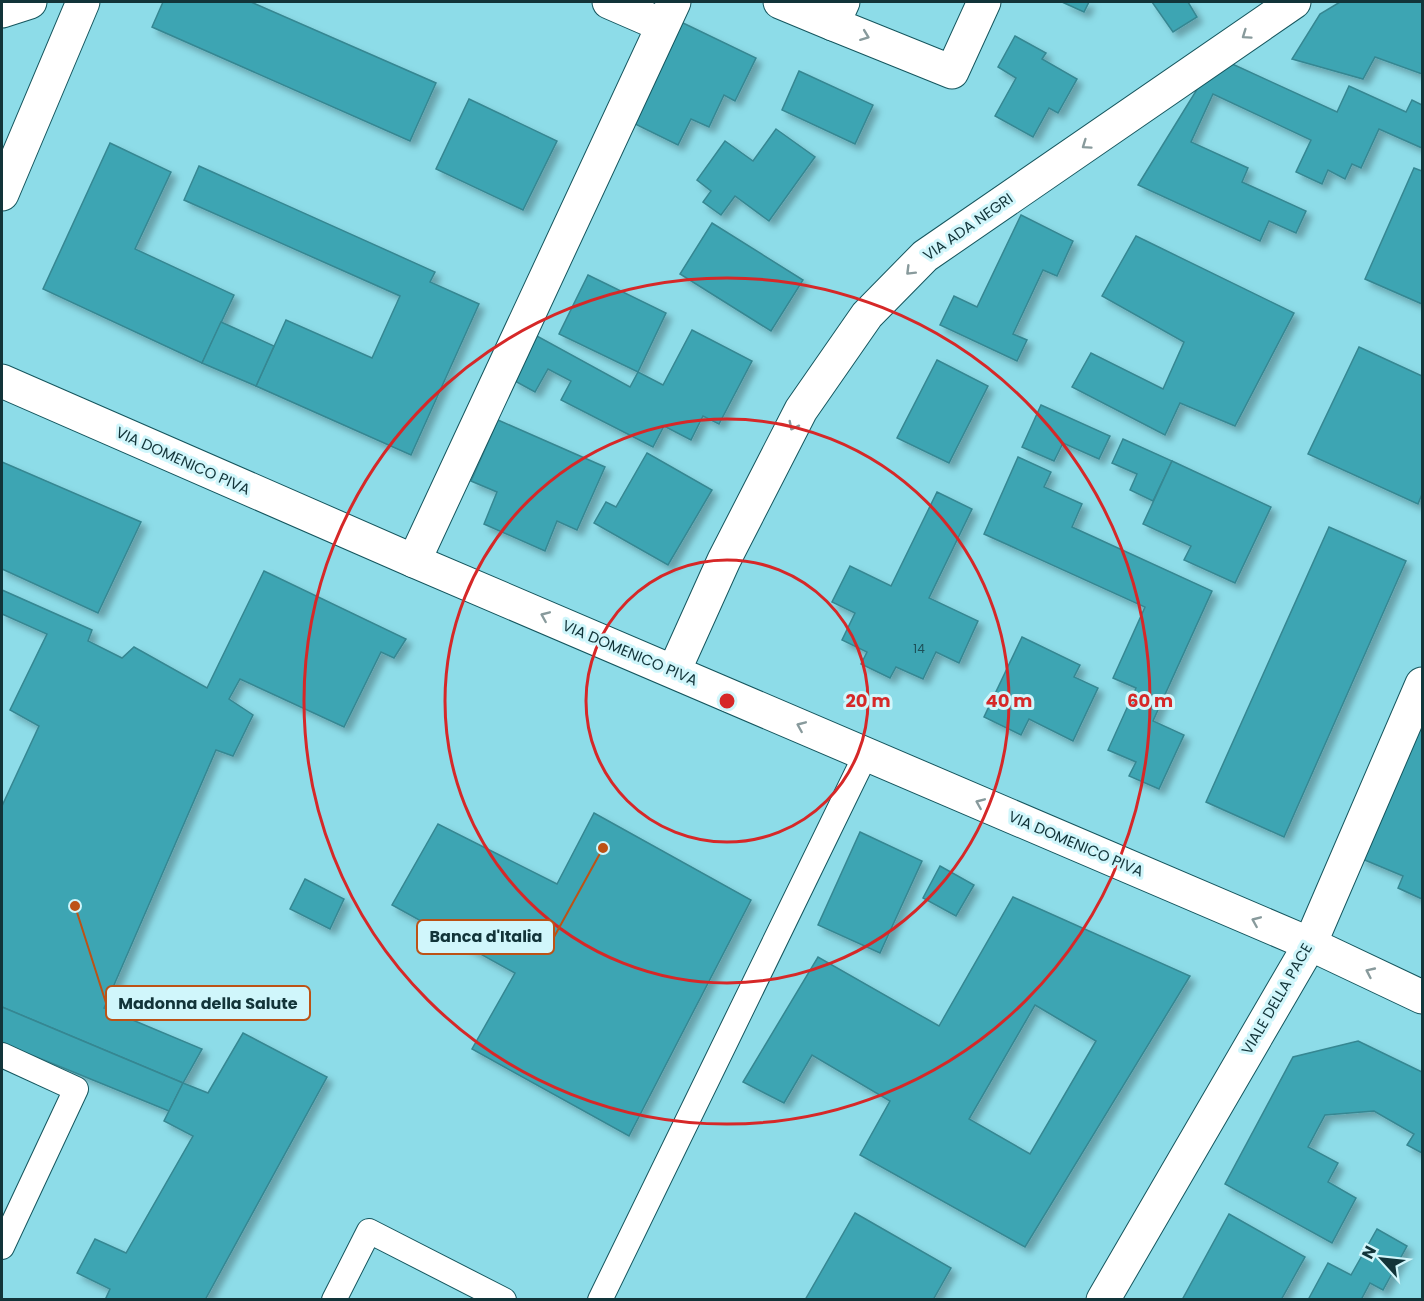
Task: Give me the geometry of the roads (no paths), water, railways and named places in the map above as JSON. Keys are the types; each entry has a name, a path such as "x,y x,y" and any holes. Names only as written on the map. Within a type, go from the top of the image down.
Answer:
{"street":[{"path":"2,11 30,2"},
{"path":"2,194 83,2"},
{"path":"414,561 668,13 609,2"},
{"path":"780,2 838,13 952,72 984,2"},
{"name":"VIA ADA NEGRI","path":"674,671 724,560 801,410 867,315 925,256 1294,2"},
{"name":"VIA DOMENICO PIVA","path":"2,381 414,561 1310,944 1422,997"},
{"name":"VIALE DELLA PACE","path":"1103,1299 1310,944 1422,684"}],"lane":[{"path":"600,1299 866,754"},
{"path":"2,1055 76,1089 2,1247"},
{"path":"334,1299 369,1231 475,1293 504,1299"}],"place":[{"name":"Banca d'Italia","path":"603,848"},
{"name":"Madonna della Salute","path":"75,906"}]}
